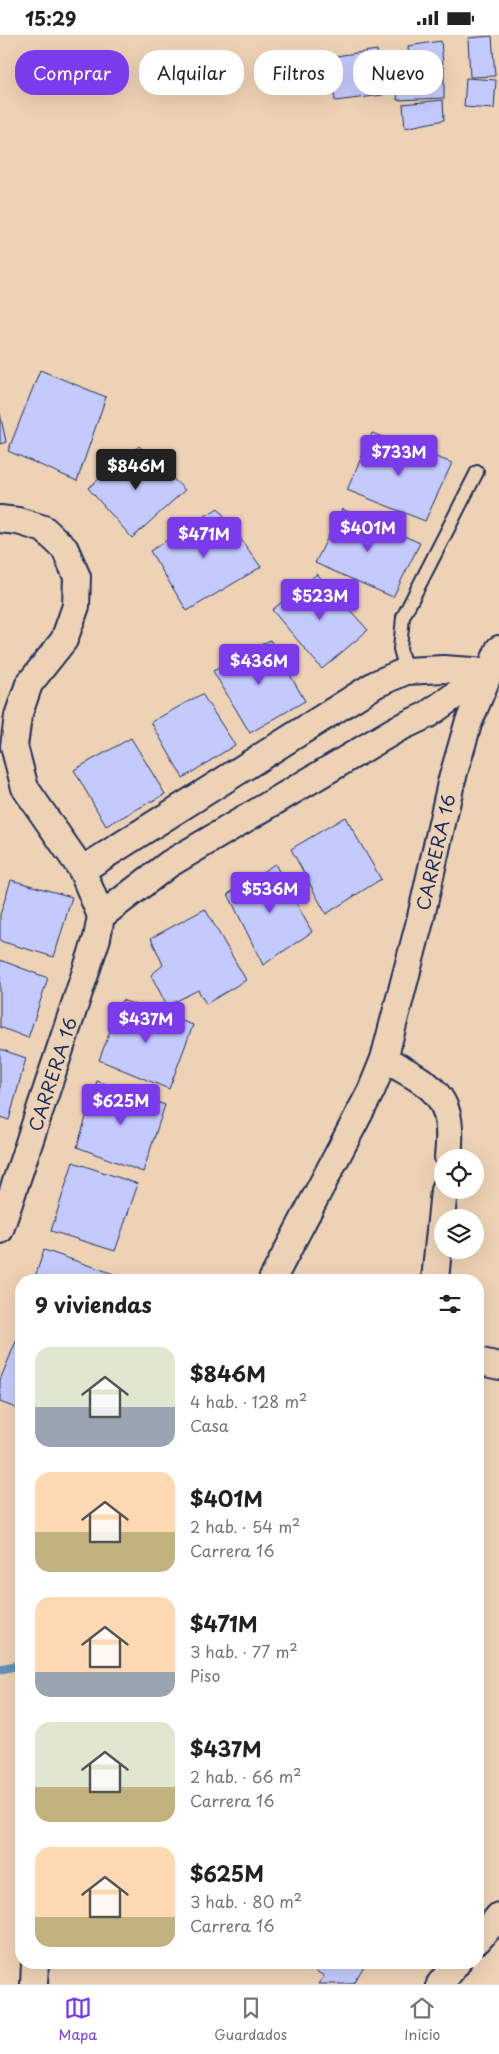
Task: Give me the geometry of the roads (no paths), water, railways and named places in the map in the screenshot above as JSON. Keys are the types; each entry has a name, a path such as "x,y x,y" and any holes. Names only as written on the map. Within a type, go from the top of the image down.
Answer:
{"street":[{"path":"0,519 18,521 44,529 66,549 77,577 76,606 64,640 29,684 18,716 14,746 24,788 82,870 101,916 169,864 398,729 427,715 488,673"},
{"name":"CARRERA 16","path":"275,1274 371,1091 384,1059 420,921 450,783 468,725 499,649"},
{"path":"82,870 376,684 406,671 443,669 488,673"},
{"name":"CARRERA 16","path":"0,1230 97,938 101,916"},
{"path":"384,1059 424,1081 442,1099 449,1120 448,1149"},
{"path":"436,1274 443,1199"},
{"path":"484,1362 499,1366"},
{"path":"484,1933 499,1916"},
{"path":"34,1984 35,1969"},
{"path":"440,1984 452,1969"}],"lane":[{"path":"406,671 400,649 403,617 476,472"}],"waterway":[{"path":"0,1669 15,1666"}]}
